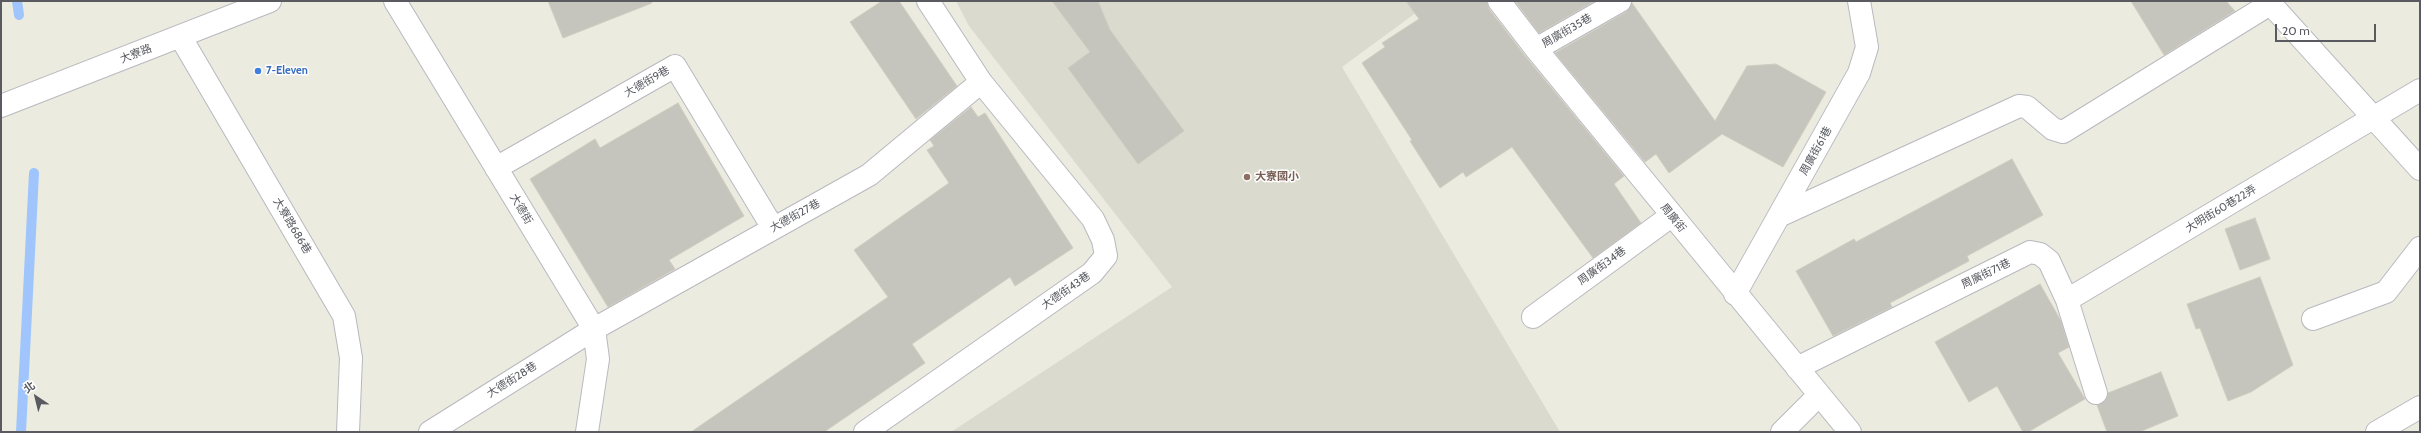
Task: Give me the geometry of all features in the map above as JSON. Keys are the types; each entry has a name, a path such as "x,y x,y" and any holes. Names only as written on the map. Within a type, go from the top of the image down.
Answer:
{"street":[{"name":"大寮路","path":"1,106 270,1"},
{"name":"大德街","path":"395,1 594,329 598,360 587,432"},
{"name":"大德街43巷","path":"865,432 1092,273 1106,256 1103,240 1093,219 981,82 928,1"},
{"name":"周廣街","path":"1499,1 1671,216 1850,432"},
{"name":"周廣街35巷","path":"1536,49 1620,1"},
{"name":"周廣街61巷","path":"1735,294 1781,215 1859,73 1867,47 1860,1"},
{"path":"1781,215 2019,106 2027,107 2053,129 2063,132 2269,2 2420,169"},
{"name":"大寮路686巷","path":"180,36 344,316 351,358 348,432"},
{"name":"大德街9巷","path":"496,168 675,66 773,228"},
{"name":"大德街27巷","path":"594,329 869,175 981,82"},
{"name":"大明街60巷22弄","path":"2067,300 2420,90"},
{"name":"周廣街34巷","path":"1533,317 1671,216"},
{"path":"2313,319 2386,292 2420,248"},
{"name":"周廣街71巷","path":"1797,368 2030,252 2040,254 2049,261 2067,300 2096,393"},
{"name":"大德街28巷","path":"430,432 594,329"},
{"path":"1782,432 1819,395"},
{"path":"2377,432 2420,407"}],"shaded area":[{"name":"大寮國小","path":"956,1 1432,1 1342,67 1560,432 951,432 1172,287 969,26"}],"building":[{"path":"548,1 651,1 652,3 563,38"},
{"path":"882,1 899,1 957,86 916,119 850,22"},
{"path":"1052,1 1098,1 1110,30 1184,131 1138,164 1068,68 1090,52"},
{"path":"1406,1 1487,1 1489,9 1526,57 1624,176 1614,184 1641,223 1593,258 1512,147 1466,177 1463,172 1440,188 1410,141 1412,140 1362,63 1385,47 1382,43 1419,19"},
{"path":"1515,1 1595,1 1539,33"},
{"path":"2131,1 2226,1 2235,11 2164,55"},
{"path":"1632,3 1715,121 1747,66 1776,64 1826,92 1783,167 1722,134 1669,173 1656,154 1645,162 1555,53 1626,12"},
{"path":"678,103 744,216 669,260 675,269 608,307 530,179 595,139 600,148"},
{"path":"971,107 978,117 985,113 1073,248 1015,286 1010,277 912,344 925,363 824,432 691,432 888,297 854,250 949,183 927,150 934,146 930,140"},
{"path":"2012,159 2043,215 1967,256 1969,261 1890,303 1892,307 1833,336 1796,271 1854,239 1856,242"},
{"path":"2255,218 2270,259 2240,270 2225,229"},
{"path":"2260,277 2293,365 2251,392 2228,401 2200,328 2196,329 2187,304"},
{"path":"2040,284 2061,321 2069,347 2058,353 2085,399 2028,432 2023,432 1997,386 1969,402 1935,342"},
{"path":"2161,372 2178,416 2139,432 2107,432 2097,405 2105,401 2108,393"}],"waterway":[{"path":"17,1 19,15"},
{"path":"21,432 34,173"}],"place":[{"name":"7-Eleven","path":"258,71"},
{"name":"大寮國小","path":"1247,177"}]}
